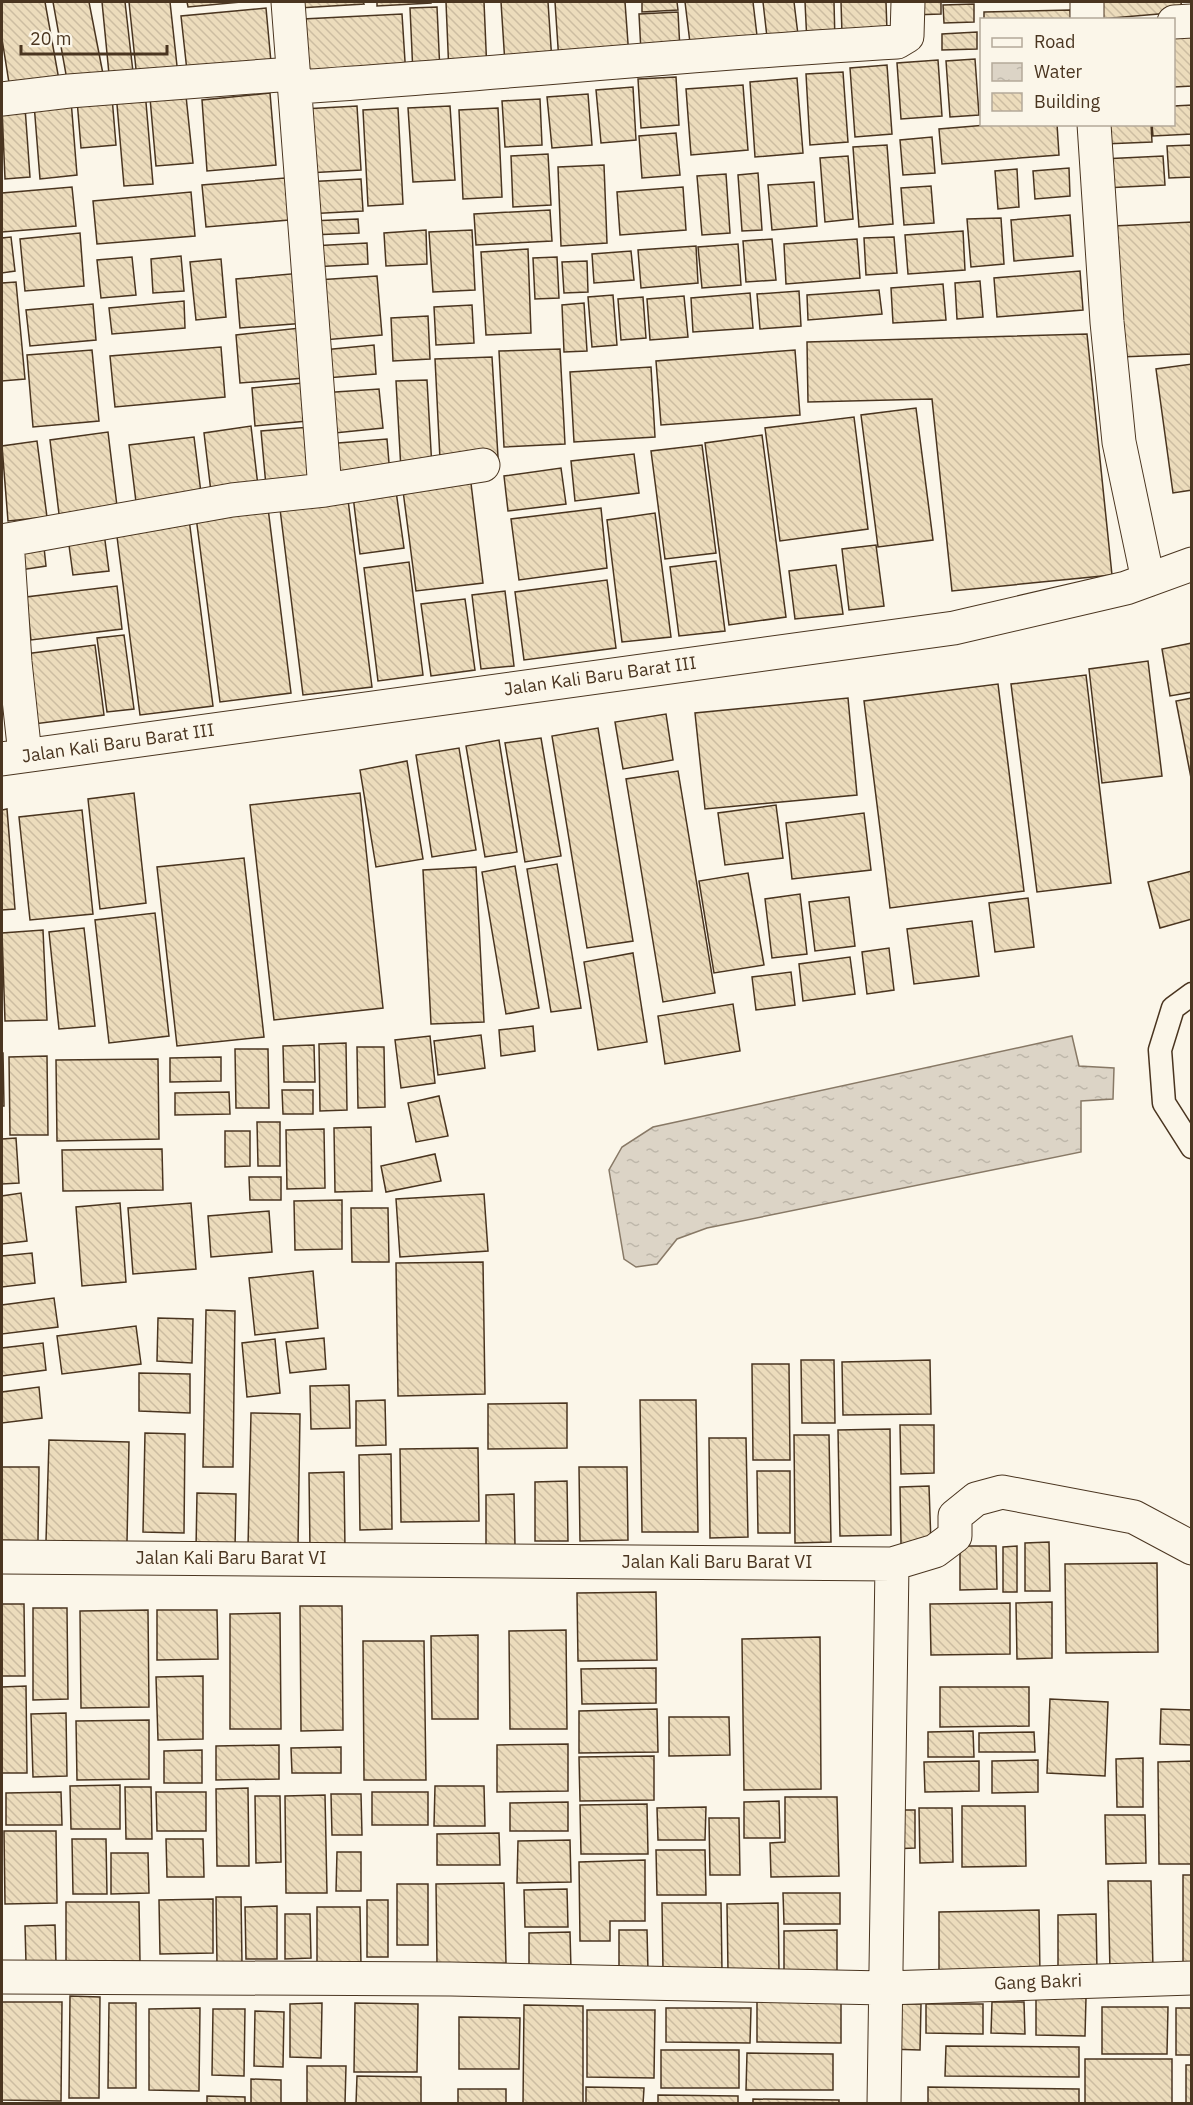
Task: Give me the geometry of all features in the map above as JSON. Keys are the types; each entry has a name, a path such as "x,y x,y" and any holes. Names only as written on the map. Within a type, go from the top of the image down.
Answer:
{"street":[{"path":"288,2 326,490"},
{"path":"2,99 69,91 294,80 493,74 696,54 897,42 907,36 908,2"},
{"path":"1087,2 1087,18"},
{"path":"1175,22 1191,21"},
{"path":"1094,126 1107,322 1119,442 1148,580"},
{"path":"13,757 15,662 4,541 220,502 326,490 483,465"},
{"name":"Jalan Kali Baru Barat III","path":"13,757 954,628 1148,580 1191,564"},
{"name":"Jalan Kali Baru Barat VI","path":"2,1557 892,1564 935,1551 955,1536 955,1516 976,1498 1002,1492 1134,1517 1191,1548"},
{"path":"884,2103 892,1564"},
{"name":"Gang Bakri","path":"2,1977 451,1979 885,1988 1191,1978"}],"lane":[{"path":"1191,994 1173,1008 1160,1050 1164,1103 1191,1147"}],"water":[{"path":"1072,1036 1079,1066 1114,1068 1113,1099 1081,1101 1081,1152 707,1228 677,1239 657,1264 636,1267 624,1259 609,1170 622,1147 653,1127"}],"building":[{"path":"2,2 45,2 59,80 10,89 2,39"},
{"path":"53,2 89,2 103,74 67,80"},
{"path":"102,2 125,2 133,72 109,74"},
{"path":"129,2 170,2 178,75 137,79"},
{"path":"187,2 241,2 188,7"},
{"path":"299,2 363,2 364,4 299,8"},
{"path":"377,2 431,2 431,3 377,6"},
{"path":"446,2 484,2 487,72 449,74"},
{"path":"501,2 548,2 552,62 505,64"},
{"path":"555,2 625,2 629,57 559,62"},
{"path":"642,2 677,2 678,10 642,12"},
{"path":"685,2 753,2 758,44 691,51"},
{"path":"763,2 794,2 799,43 768,46"},
{"path":"805,2 834,2 835,42 807,43"},
{"path":"841,2 886,2 887,31 842,34"},
{"path":"911,2 941,2 941,14 911,15"},
{"path":"1098,2 1181,2 1182,12 1100,18"},
{"path":"974,4 974,22 944,23 943,5"},
{"path":"437,7 440,72 413,74 410,8"},
{"path":"266,8 271,62 187,71 181,16"},
{"path":"1070,10 1071,18 984,18 984,12"},
{"path":"678,12 680,50 641,52 639,14"},
{"path":"402,14 406,77 306,82 303,19"},
{"path":"977,32 977,49 942,50 942,34"},
{"path":"1192,33 1192,86 1175,87 1175,34"},
{"path":"975,59 979,115 950,117 946,61"},
{"path":"938,60 942,116 901,119 897,63"},
{"path":"887,65 892,134 855,137 850,68"},
{"path":"843,72 848,142 810,145 806,74"},
{"path":"676,77 679,125 641,128 638,79"},
{"path":"797,78 803,153 755,157 750,82"},
{"path":"743,85 748,150 691,155 686,89"},
{"path":"633,87 636,140 601,143 596,90"},
{"path":"145,91 153,184 124,186 116,93"},
{"path":"270,93 276,165 207,171 202,100"},
{"path":"588,94 592,145 552,148 547,97"},
{"path":"186,96 193,163 156,166 150,98"},
{"path":"112,97 116,145 81,148 77,100"},
{"path":"540,99 542,145 505,147 502,101"},
{"path":"71,100 77,175 40,179 34,104"},
{"path":"1192,105 1192,134 1153,136 1152,126 1175,126 1175,106"},
{"path":"357,106 361,170 307,173 303,109"},
{"path":"450,106 455,180 413,182 408,108"},
{"path":"25,107 30,177 5,179 2,109"},
{"path":"398,108 403,204 368,206 363,110"},
{"path":"498,108 502,197 463,199 459,110"},
{"path":"980,126 1057,126 1059,155 942,164 939,129"},
{"path":"1104,126 1151,126 1152,142 1104,144"},
{"path":"676,133 680,175 642,178 639,136"},
{"path":"932,137 935,173 903,175 900,140"},
{"path":"887,145 893,224 859,227 853,147"},
{"path":"1192,145 1192,177 1169,178 1167,146"},
{"path":"548,154 551,205 513,207 511,156"},
{"path":"848,156 853,219 825,222 820,158"},
{"path":"1163,156 1165,185 1104,188 1102,159"},
{"path":"604,165 607,243 561,246 558,167"},
{"path":"1069,168 1070,196 1035,199 1033,171"},
{"path":"1017,169 1019,207 998,209 995,171"},
{"path":"758,173 762,230 742,231 738,175"},
{"path":"726,174 730,233 702,235 697,176"},
{"path":"285,178 289,220 206,227 202,185"},
{"path":"361,179 363,211 306,214 304,182"},
{"path":"814,182 817,226 772,230 768,185"},
{"path":"931,186 934,223 904,225 901,188"},
{"path":"72,187 76,226 2,232 2,193"},
{"path":"683,187 686,230 620,235 617,192"},
{"path":"191,192 195,236 97,244 93,201"},
{"path":"550,210 552,241 476,245 474,214"},
{"path":"1070,215 1073,256 1014,261 1011,220"},
{"path":"1001,218 1004,264 971,267 967,219"},
{"path":"358,219 359,233 311,235 310,221"},
{"path":"1192,222 1192,354 1121,357 1114,226"},
{"path":"426,230 427,264 386,266 384,233"},
{"path":"472,230 475,290 433,292 429,232"},
{"path":"963,231 965,270 908,274 905,235"},
{"path":"80,233 84,286 25,291 20,239"},
{"path":"11,237 15,271 2,273 2,238"},
{"path":"894,237 897,273 866,275 864,238"},
{"path":"772,239 776,280 746,282 743,241"},
{"path":"857,239 860,278 786,284 784,244"},
{"path":"367,243 368,264 312,267 311,246"},
{"path":"738,244 741,285 702,288 698,247"},
{"path":"696,246 698,283 641,288 638,250"},
{"path":"528,249 531,333 486,335 481,252"},
{"path":"631,251 634,280 594,283 592,254"},
{"path":"181,256 184,291 153,293 151,259"},
{"path":"132,257 136,295 101,298 97,260"},
{"path":"557,257 559,298 535,299 533,258"},
{"path":"221,259 226,317 196,320 190,262"},
{"path":"587,261 588,292 564,293 562,262"},
{"path":"1080,271 1083,310 997,317 994,278"},
{"path":"302,273 306,323 240,328 236,279"},
{"path":"377,276 382,335 323,340 317,280"},
{"path":"980,281 983,317 957,319 955,283"},
{"path":"16,282 25,379 2,381 2,283"},
{"path":"943,284 946,320 893,323 891,288"},
{"path":"879,290 882,314 808,320 807,295"},
{"path":"799,291 801,326 760,329 757,294"},
{"path":"750,293 753,328 693,332 691,298"},
{"path":"613,295 617,345 592,347 588,297"},
{"path":"684,296 688,337 650,340 647,299"},
{"path":"643,297 646,338 621,340 618,299"},
{"path":"184,301 185,328 112,334 109,308"},
{"path":"584,303 587,351 564,352 562,305"},
{"path":"93,304 96,340 30,346 26,310"},
{"path":"472,305 474,343 436,345 434,307"},
{"path":"428,316 430,359 393,361 391,318"},
{"path":"300,328 305,378 240,383 236,335"},
{"path":"1087,334 1112,575 952,591 932,399 808,402 807,342"},
{"path":"374,345 376,374 326,378 323,350"},
{"path":"221,347 225,397 115,407 110,356"},
{"path":"560,349 565,444 504,447 499,351"},
{"path":"92,350 99,421 33,427 27,355"},
{"path":"795,350 800,415 661,425 656,361"},
{"path":"492,357 498,457 440,459 435,359"},
{"path":"1192,364 1192,490 1173,493 1156,369"},
{"path":"651,367 655,437 574,442 570,372"},
{"path":"427,380 432,468 401,470 396,381"},
{"path":"303,383 307,421 255,426 252,388"},
{"path":"379,389 383,428 325,434 321,393"},
{"path":"916,408 933,540 878,547 861,415"},
{"path":"854,417 868,529 780,541 765,428"},
{"path":"251,426 258,486 211,492 204,433"},
{"path":"310,427 314,482 266,486 261,431"},
{"path":"108,432 117,506 59,514 50,440"},
{"path":"762,435 786,617 729,625 705,443"},
{"path":"194,437 201,493 136,502 129,445"},
{"path":"387,439 390,475 330,480 326,444"},
{"path":"37,441 47,517 8,521 2,446"},
{"path":"702,445 716,553 665,559 651,451"},
{"path":"634,454 639,493 575,501 571,461"},
{"path":"561,468 566,504 508,511 504,476"},
{"path":"470,475 483,583 416,591 402,483"},
{"path":"396,491 404,548 360,554 353,496"},
{"path":"348,500 372,687 303,695 280,509"},
{"path":"268,508 291,693 220,702 196,517"},
{"path":"601,508 607,568 519,580 511,519"},
{"path":"655,513 671,637 622,642 607,520"},
{"path":"189,519 213,706 140,715 116,529"},
{"path":"104,533 109,571 73,575 68,538"},
{"path":"43,538 46,566 14,571 11,542"},
{"path":"876,545 884,606 849,610 842,549"},
{"path":"716,561 725,631 679,636 670,567"},
{"path":"409,562 423,675 378,681 364,568"},
{"path":"836,565 843,614 795,619 789,571"},
{"path":"607,580 616,648 524,660 515,592"},
{"path":"117,586 122,629 31,640 26,597"},
{"path":"505,591 514,666 481,669 472,595"},
{"path":"465,599 475,670 431,676 421,604"},
{"path":"124,635 134,709 107,712 97,638"},
{"path":"1192,643 1192,692 1170,696 1162,649"},
{"path":"95,645 104,715 26,725 17,655"},
{"path":"1148,661 1162,776 1102,783 1089,669"},
{"path":"1086,675 1111,883 1037,892 1011,684"},
{"path":"998,684 1024,891 890,908 864,701"},
{"path":"848,698 857,795 705,809 695,713"},
{"path":"1192,698 1192,783 1176,701"},
{"path":"666,714 673,760 623,769 615,722"},
{"path":"598,728 633,941 587,948 552,736"},
{"path":"541,738 561,856 525,862 505,743"},
{"path":"499,740 517,852 485,857 466,746"},
{"path":"459,748 476,850 432,857 416,755"},
{"path":"407,761 423,859 376,867 360,770"},
{"path":"678,771 715,993 663,1002 626,779"},
{"path":"134,793 146,903 100,909 88,799"},
{"path":"360,793 383,1008 274,1020 250,805"},
{"path":"776,805 783,858 725,865 718,813"},
{"path":"7,809 15,909 2,910 2,810"},
{"path":"82,810 93,914 30,920 19,817"},
{"path":"864,813 871,870 792,879 786,823"},
{"path":"244,858 264,1037 177,1046 157,867"},
{"path":"557,864 581,1008 551,1012 527,869"},
{"path":"515,866 539,1008 506,1014 482,872"},
{"path":"476,867 484,1022 431,1024 423,870"},
{"path":"1192,871 1192,919 1160,928 1148,882"},
{"path":"748,873 764,965 714,973 699,881"},
{"path":"800,894 807,954 772,958 765,899"},
{"path":"849,897 855,946 815,951 809,902"},
{"path":"1028,898 1034,947 995,952 989,903"},
{"path":"155,913 169,1036 109,1043 95,920"},
{"path":"972,921 979,976 914,984 907,929"},
{"path":"84,928 95,1026 59,1029 49,932"},
{"path":"43,930 47,1020 5,1021 2,933"},
{"path":"889,948 894,990 867,994 862,952"},
{"path":"633,953 647,1042 598,1050 584,962"},
{"path":"850,957 855,994 803,1001 799,964"},
{"path":"791,972 795,1005 756,1010 752,977"},
{"path":"733,1004 740,1051 665,1064 658,1016"},
{"path":"533,1026 535,1051 501,1056 499,1030"},
{"path":"481,1035 485,1068 438,1075 434,1041"},
{"path":"430,1036 435,1083 401,1088 395,1040"},
{"path":"346,1043 347,1110 320,1111 319,1044"},
{"path":"314,1045 315,1082 284,1082 283,1046"},
{"path":"357,1047 384,1047 385,1107 358,1108"},
{"path":"235,1049 268,1049 269,1108 236,1108"},
{"path":"3,1053 4,1106 2,1106"},
{"path":"47,1056 48,1135 10,1135 9,1057"},
{"path":"221,1057 221,1081 170,1082 170,1058"},
{"path":"158,1059 159,1139 57,1141 56,1060"},
{"path":"282,1090 313,1090 313,1114 283,1114"},
{"path":"229,1092 230,1114 175,1115 175,1093"},
{"path":"439,1096 448,1136 416,1142 408,1103"},
{"path":"257,1122 280,1122 280,1166 258,1166"},
{"path":"371,1127 372,1191 335,1192 334,1128"},
{"path":"324,1129 325,1188 287,1189 286,1130"},
{"path":"225,1131 250,1131 250,1166 225,1167"},
{"path":"16,1138 19,1183 2,1184 2,1139"},
{"path":"162,1149 163,1190 63,1191 62,1150"},
{"path":"435,1154 441,1181 386,1192 381,1166"},
{"path":"249,1177 281,1177 281,1200 250,1200"},
{"path":"21,1193 27,1241 2,1244 2,1196"},
{"path":"484,1194 488,1251 400,1257 396,1199"},
{"path":"342,1200 342,1249 295,1250 294,1201"},
{"path":"120,1203 126,1282 82,1286 76,1207"},
{"path":"191,1203 196,1269 133,1274 128,1208"},
{"path":"351,1208 388,1208 389,1262 352,1262"},
{"path":"269,1211 272,1252 211,1257 208,1216"},
{"path":"32,1253 35,1283 2,1287 2,1256"},
{"path":"483,1262 485,1394 398,1396 396,1263"},
{"path":"313,1271 318,1328 255,1335 249,1278"},
{"path":"54,1298 58,1327 2,1334 2,1305"},
{"path":"206,1310 235,1311 233,1467 203,1467"},
{"path":"158,1318 193,1319 192,1363 157,1361"},
{"path":"136,1326 141,1364 62,1374 57,1336"},
{"path":"324,1338 326,1369 290,1373 286,1342"},
{"path":"275,1339 280,1393 247,1397 242,1343"},
{"path":"43,1343 46,1370 2,1376 2,1348"},
{"path":"801,1360 834,1360 835,1423 802,1423"},
{"path":"930,1360 931,1414 843,1415 842,1362"},
{"path":"752,1364 789,1364 790,1460 753,1460"},
{"path":"139,1373 190,1374 190,1413 139,1411"},
{"path":"349,1385 350,1428 311,1429 310,1386"},
{"path":"39,1387 42,1418 2,1423 2,1392"},
{"path":"385,1400 386,1445 356,1446 356,1401"},
{"path":"640,1400 696,1400 698,1532 642,1532"},
{"path":"567,1403 567,1448 488,1449 488,1404"},
{"path":"251,1413 300,1414 298,1547 248,1547"},
{"path":"900,1425 934,1425 934,1473 901,1474"},
{"path":"890,1429 891,1535 840,1536 838,1430"},
{"path":"145,1433 185,1434 184,1533 143,1532"},
{"path":"794,1435 829,1435 831,1542 795,1543"},
{"path":"709,1438 746,1438 748,1537 710,1538"},
{"path":"49,1440 129,1442 127,1542 46,1541"},
{"path":"478,1448 479,1521 401,1522 400,1449"},
{"path":"391,1454 392,1529 360,1530 359,1455"},
{"path":"2,1467 39,1467 38,1541 2,1540"},
{"path":"579,1467 627,1467 628,1540 580,1541"},
{"path":"757,1471 790,1471 790,1533 758,1533"},
{"path":"344,1472 345,1550 310,1550 309,1473"},
{"path":"567,1481 568,1541 535,1541 535,1482"},
{"path":"929,1486 931,1544 901,1544 900,1487"},
{"path":"197,1493 236,1494 235,1550 196,1549"},
{"path":"514,1494 515,1546 486,1546 486,1495"},
{"path":"1049,1542 1050,1591 1025,1591 1025,1543"},
{"path":"960,1546 996,1546 997,1589 960,1590"},
{"path":"1017,1546 1017,1592 1003,1592 1003,1547"},
{"path":"1157,1563 1158,1652 1066,1653 1065,1564"},
{"path":"656,1592 657,1660 578,1661 577,1593"},
{"path":"1052,1602 1052,1658 1017,1659 1016,1603"},
{"path":"1010,1603 1010,1654 931,1655 930,1604"},
{"path":"2,1604 24,1604 25,1676 2,1676"},
{"path":"300,1606 342,1606 343,1730 301,1731"},
{"path":"33,1608 67,1608 68,1699 33,1700"},
{"path":"148,1610 149,1707 81,1708 80,1611"},
{"path":"157,1610 217,1610 218,1659 157,1660"},
{"path":"280,1613 281,1729 230,1729 230,1614"},
{"path":"566,1630 567,1729 510,1729 509,1631"},
{"path":"478,1635 478,1719 432,1719 431,1636"},
{"path":"820,1637 821,1789 744,1790 742,1639"},
{"path":"363,1641 424,1641 426,1780 364,1780"},
{"path":"656,1668 656,1703 582,1704 581,1669"},
{"path":"203,1676 203,1739 158,1740 156,1677"},
{"path":"26,1686 27,1773 2,1773 2,1687"},
{"path":"940,1687 1029,1687 1029,1726 940,1727"},
{"path":"1050,1699 1108,1702 1105,1776 1047,1773"},
{"path":"657,1709 658,1752 579,1753 579,1711"},
{"path":"1161,1709 1192,1710 1192,1745 1160,1744"},
{"path":"66,1713 67,1776 33,1777 31,1714"},
{"path":"669,1717 729,1717 730,1755 669,1756"},
{"path":"149,1720 149,1779 77,1780 76,1721"},
{"path":"973,1731 974,1757 928,1757 928,1732"},
{"path":"1034,1732 1035,1752 979,1752 979,1733"},
{"path":"568,1744 568,1791 497,1792 497,1745"},
{"path":"279,1745 279,1779 216,1780 216,1746"},
{"path":"341,1747 341,1773 292,1773 291,1748"},
{"path":"202,1750 202,1783 164,1783 164,1751"},
{"path":"654,1756 654,1800 580,1801 579,1757"},
{"path":"1143,1758 1143,1807 1117,1807 1116,1759"},
{"path":"1038,1760 1038,1792 992,1793 992,1761"},
{"path":"979,1761 979,1791 925,1792 924,1762"},
{"path":"1192,1761 1192,1864 1159,1864 1158,1762"},
{"path":"120,1785 120,1829 71,1829 70,1786"},
{"path":"435,1786 484,1786 485,1826 434,1826"},
{"path":"125,1787 151,1787 152,1839 126,1839"},
{"path":"248,1788 249,1866 217,1866 216,1789"},
{"path":"61,1792 62,1825 6,1825 6,1793"},
{"path":"156,1792 206,1792 206,1831 157,1831"},
{"path":"372,1792 428,1792 428,1825 372,1825"},
{"path":"331,1794 361,1794 362,1835 332,1835"},
{"path":"325,1795 327,1893 286,1893 285,1796"},
{"path":"255,1796 280,1796 281,1862 256,1863"},
{"path":"785,1797 837,1797 839,1876 771,1877 770,1843 785,1842"},
{"path":"779,1801 780,1838 744,1838 744,1802"},
{"path":"568,1802 568,1831 510,1831 510,1803"},
{"path":"647,1804 648,1854 581,1854 580,1805"},
{"path":"962,1806 1025,1806 1026,1866 962,1867"},
{"path":"706,1807 705,1840 658,1840 657,1808"},
{"path":"919,1808 952,1808 953,1862 920,1863"},
{"path":"890,1810 915,1810 915,1848 891,1849"},
{"path":"1105,1815 1145,1815 1146,1863 1106,1864"},
{"path":"709,1818 739,1818 740,1875 710,1875"},
{"path":"4,1831 56,1831 57,1903 5,1904"},
{"path":"499,1833 500,1865 437,1865 437,1834"},
{"path":"72,1839 106,1839 107,1894 73,1894"},
{"path":"166,1839 203,1839 204,1877 167,1877"},
{"path":"570,1840 571,1882 517,1883 518,1841"},
{"path":"656,1850 705,1850 706,1895 657,1895"},
{"path":"337,1852 361,1852 361,1891 336,1891"},
{"path":"111,1853 148,1853 149,1893 111,1894"},
{"path":"645,1860 645,1921 610,1921 610,1941 580,1941 579,1862"},
{"path":"1183,1875 1192,1875 1192,1972 1183,1972"},
{"path":"1108,1881 1151,1881 1153,1970 1110,1971"},
{"path":"504,1883 506,1963 437,1964 436,1884"},
{"path":"397,1884 428,1884 428,1945 397,1945"},
{"path":"567,1889 568,1927 525,1927 524,1890"},
{"path":"783,1893 840,1893 840,1924 784,1924"},
{"path":"216,1897 241,1897 242,1964 217,1964"},
{"path":"213,1899 213,1953 160,1954 159,1900"},
{"path":"367,1900 388,1900 388,1957 367,1957"},
{"path":"66,1902 139,1902 140,1961 66,1962"},
{"path":"662,1903 721,1903 722,1971 663,1971"},
{"path":"778,1903 779,1970 728,1971 727,1904"},
{"path":"277,1906 277,1959 246,1959 245,1907"},
{"path":"317,1907 360,1907 361,1966 317,1966"},
{"path":"1039,1910 1040,1976 939,1977 939,1912"},
{"path":"285,1914 310,1914 311,1958 285,1959"},
{"path":"1096,1914 1097,1972 1058,1973 1058,1915"},
{"path":"55,1925 56,1963 26,1963 25,1926"},
{"path":"619,1930 647,1930 648,1971 619,1971"},
{"path":"837,1930 837,1973 784,1974 784,1931"},
{"path":"570,1932 571,1970 529,1970 529,1933"},
{"path":"70,1996 100,1997 99,2098 69,2098"},
{"path":"1036,1997 1086,1998 1085,2036 1036,2035"},
{"path":"757,2000 841,2001 841,2043 757,2042"},
{"path":"2,2002 62,2002 61,2101 2,2100"},
{"path":"992,2002 1024,2002 1025,2034 991,2033"},
{"path":"109,2003 136,2003 136,2088 108,2088"},
{"path":"322,2003 321,2058 290,2057 290,2004"},
{"path":"355,2003 418,2004 417,2072 354,2072"},
{"path":"888,2004 921,2004 920,2050 888,2049"},
{"path":"926,2004 983,2004 983,2034 926,2033"},
{"path":"524,2005 583,2006 583,2104 523,2104"},
{"path":"1102,2007 1168,2007 1167,2054 1102,2054"},
{"path":"200,2008 199,2091 149,2090 149,2009"},
{"path":"666,2008 751,2008 750,2043 666,2042"},
{"path":"1176,2008 1192,2008 1192,2055 1176,2055"},
{"path":"213,2009 245,2009 244,2076 212,2075"},
{"path":"587,2010 655,2010 654,2078 587,2077"},
{"path":"255,2011 284,2012 283,2067 254,2066"},
{"path":"459,2017 520,2018 519,2069 459,2069"},
{"path":"946,2046 1079,2047 1079,2077 945,2076"},
{"path":"661,2050 739,2050 739,2088 661,2088"},
{"path":"747,2053 833,2054 833,2090 746,2090"},
{"path":"1085,2059 1172,2059 1172,2104 1085,2104"},
{"path":"1186,2065 1192,2065 1192,2104 1186,2104"},
{"path":"307,2066 346,2066 345,2104 307,2104"},
{"path":"357,2076 421,2077 421,2104 356,2104"},
{"path":"251,2079 281,2080 281,2104 251,2104"},
{"path":"586,2087 644,2088 643,2104 586,2104"},
{"path":"928,2087 1079,2089 1079,2104 928,2104"},
{"path":"458,2089 506,2089 506,2104 458,2104"},
{"path":"658,2095 738,2096 738,2104 658,2104"},
{"path":"207,2096 245,2097 245,2104 207,2104"},
{"path":"753,2099 839,2100 839,2104 753,2104"}]}
